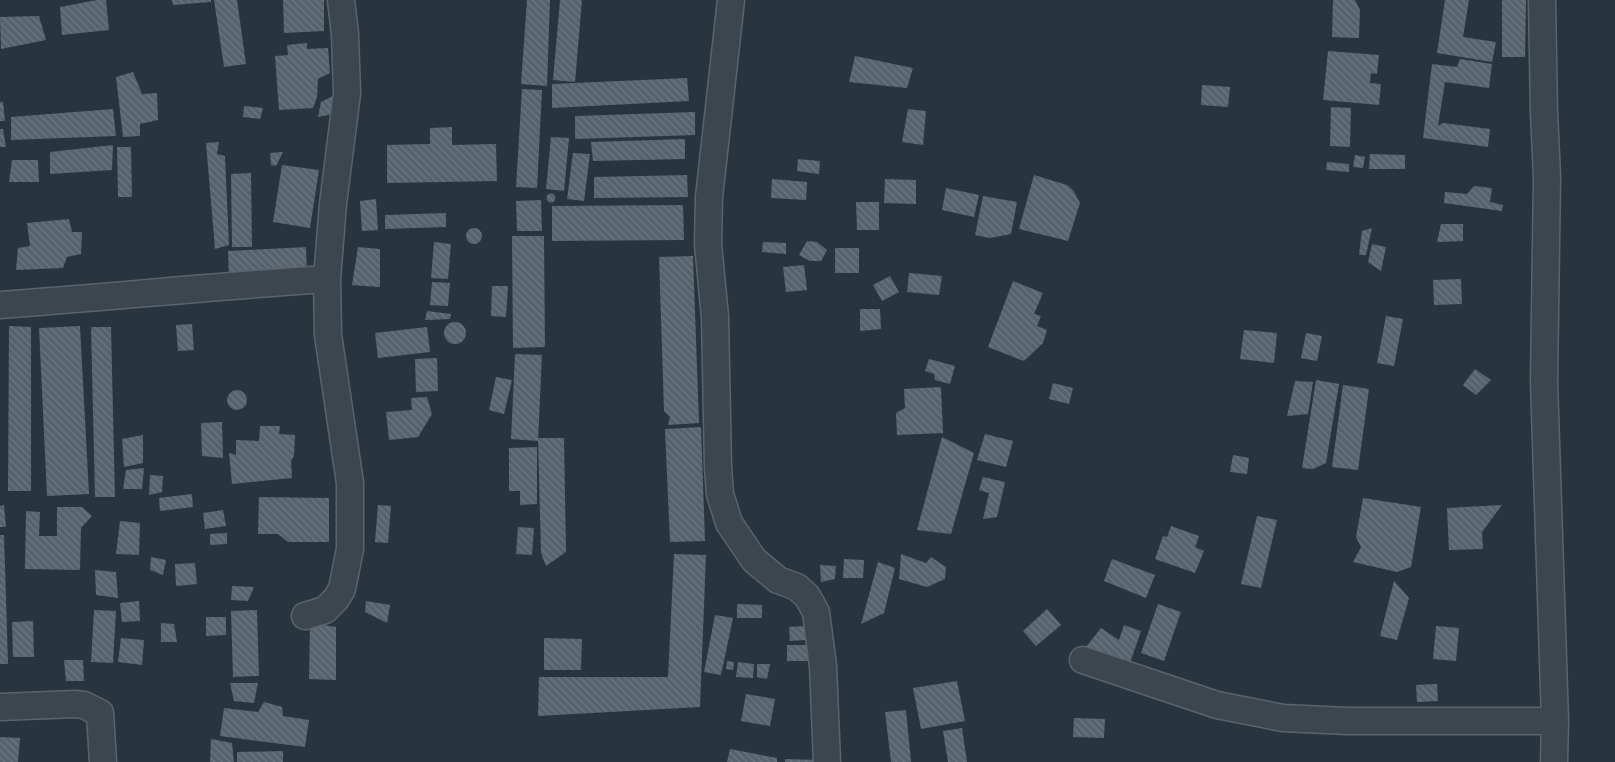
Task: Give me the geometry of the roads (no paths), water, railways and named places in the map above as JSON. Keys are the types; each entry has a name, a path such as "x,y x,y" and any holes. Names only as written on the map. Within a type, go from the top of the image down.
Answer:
{"street":[{"path":"305,616 325,610 336,599 342,589 350,549 350,483 328,334 327,279 333,204 347,93 345,34 341,0"},
{"path":"731,0 709,196 708,244 715,317 720,494 729,523 754,560 778,580 797,587 807,596 816,612 822,666 827,762"},
{"path":"1542,0 1547,177 1544,381 1555,721 1554,762"},
{"path":"0,304 112,297 248,284 327,279"},
{"path":"1083,660 1217,705 1283,718 1357,721 1555,721"},
{"path":"0,707 75,704 93,709 100,713 103,762"}]}
